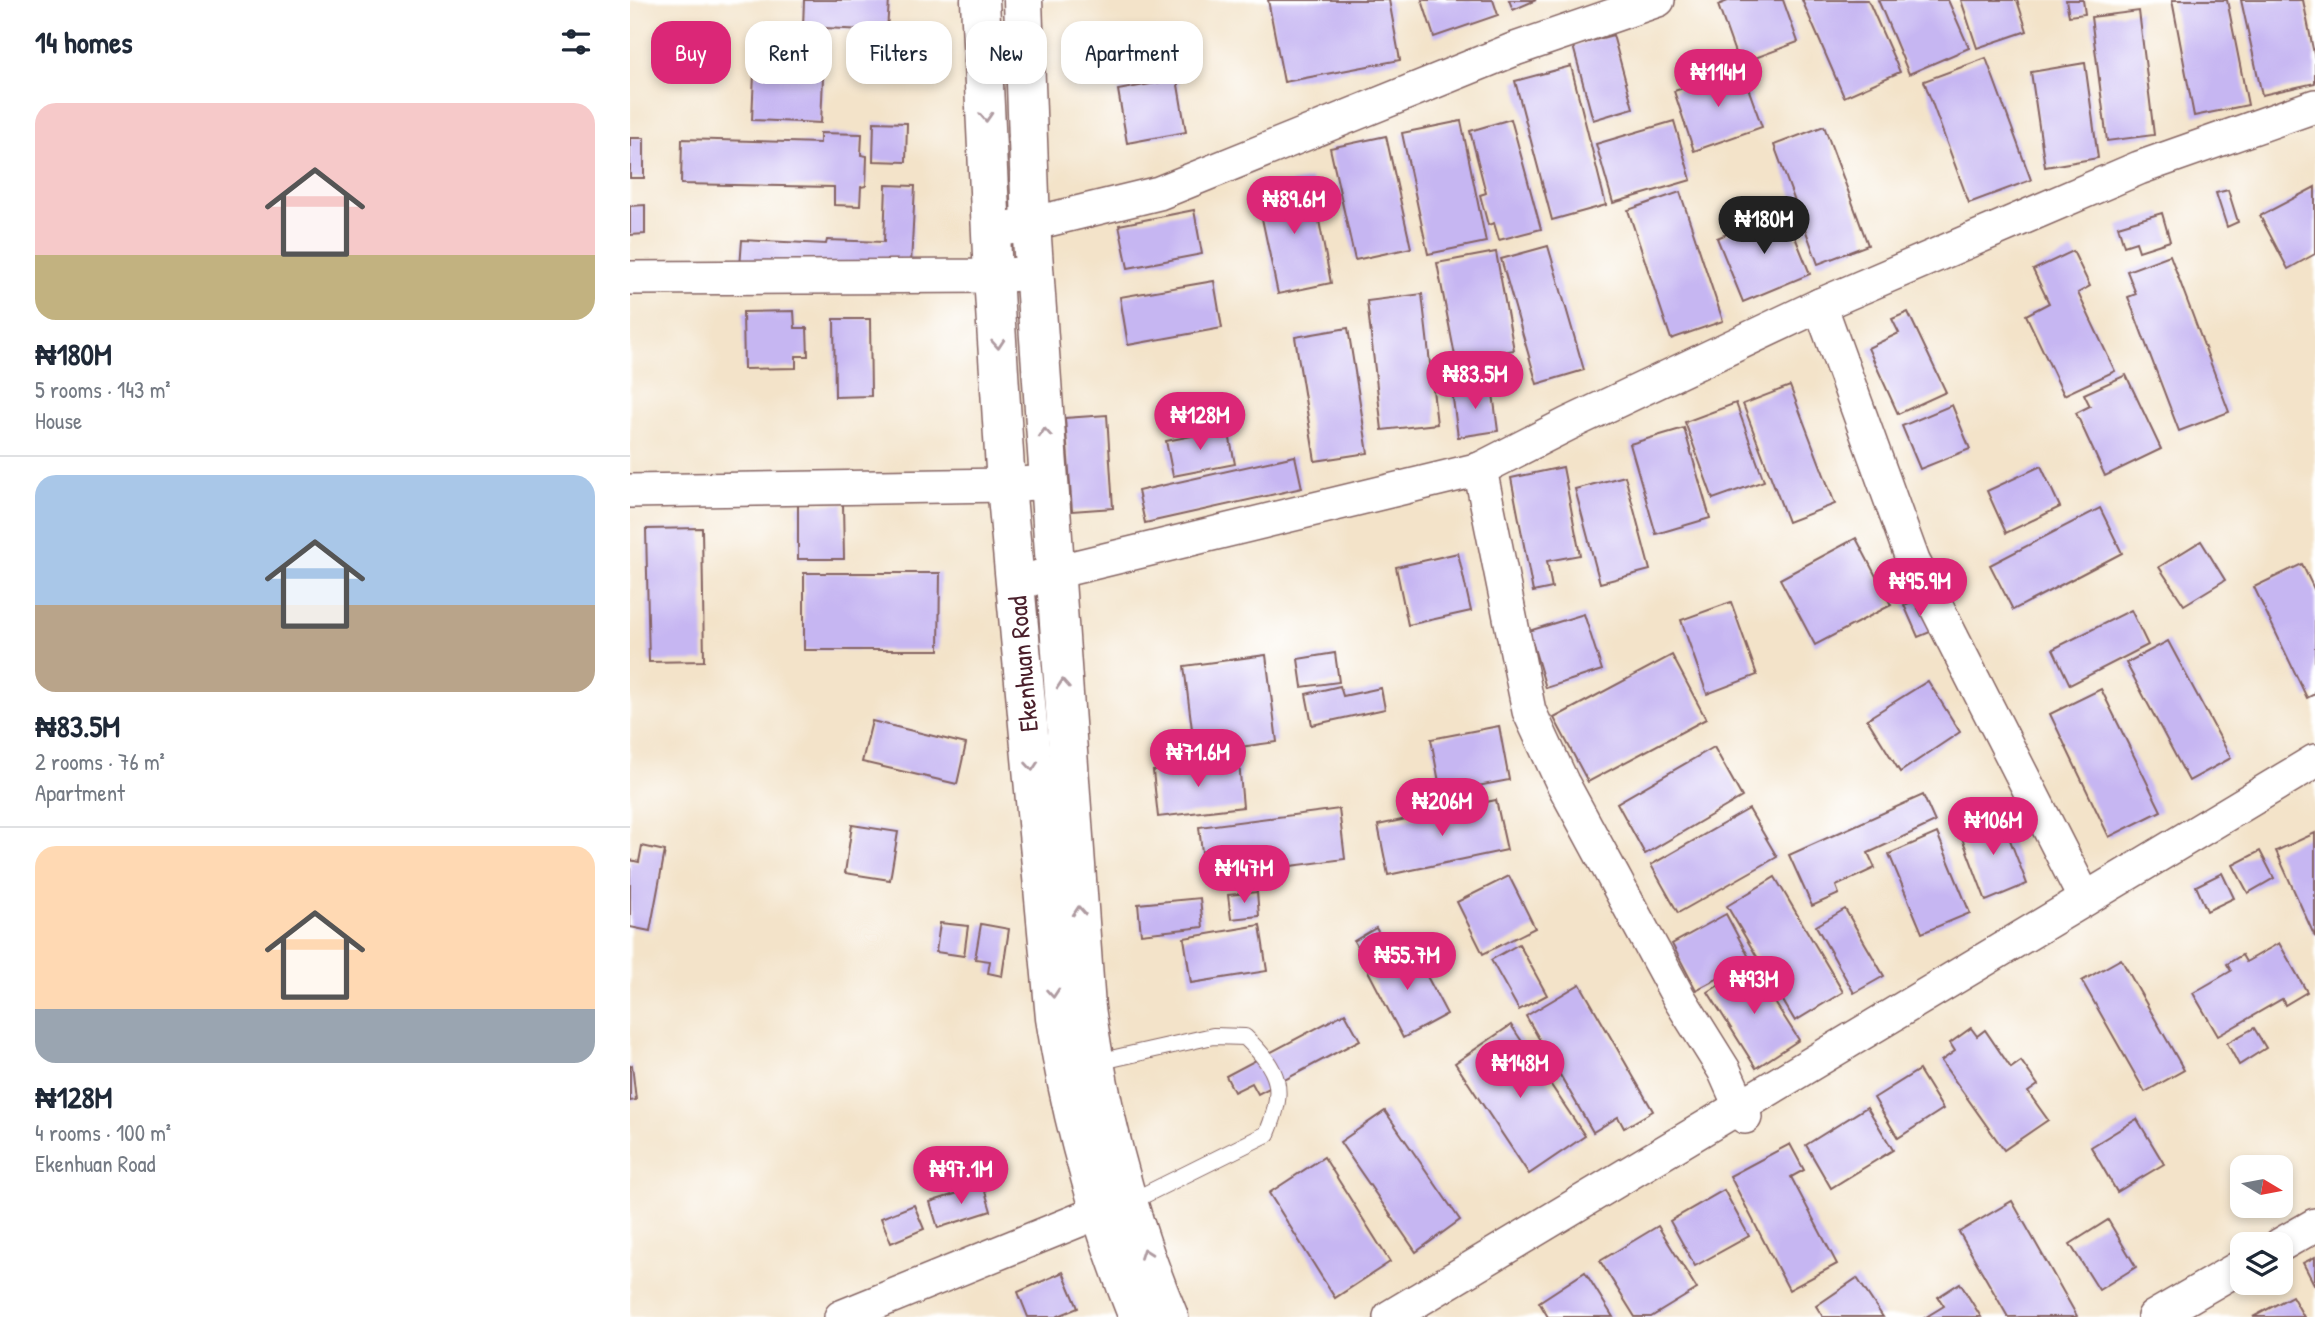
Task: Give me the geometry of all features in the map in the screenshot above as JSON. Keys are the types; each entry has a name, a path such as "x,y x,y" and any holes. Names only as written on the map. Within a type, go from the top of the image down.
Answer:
{"main road":[{"name":"Ekenhuan Road","path":"981,0 993,276 1006,485 1054,1004 1079,1067 1138,1317"},
{"name":"Ekenhuan Road","path":"1023,0 1031,224 1086,1008 1079,1067"},
{"name":"Ekenhuan Road","path":"1113,1207 1169,1317"}],"street":[{"path":"991,231 1159,193 1515,50 1658,0"},
{"path":"1016,584 1055,572 1480,469 1568,424 1820,305 2139,168 2315,106"},
{"path":"630,278 993,276 1035,273"},
{"path":"1820,305 1913,561 2085,899"},
{"path":"1480,469 1529,711 1562,782 1679,999 1724,1070 1745,1117"},
{"path":"630,491 1048,482"},
{"path":"1390,1317 2315,761"},
{"path":"841,1317 1113,1207"},
{"path":"2293,1238 2315,1225"},
{"path":"2154,1317 2230,1273"}],"lane":[{"path":"1079,1067 1213,1036 1245,1037 1262,1054 1280,1089 1277,1110 1267,1134 1113,1207"}],"building":[{"path":"804,0 889,0 888,21 846,21 846,29 832,28 832,21 803,21"},
{"path":"1268,0 1389,0 1400,60 1284,82"},
{"path":"1422,0 1493,0 1498,15 1434,37"},
{"path":"1509,0 1536,0 1513,10"},
{"path":"1730,0 1783,0 1798,42 1739,64 1718,5"},
{"path":"1802,0 1868,0 1900,72 1844,97"},
{"path":"1878,0 1948,0 1969,48 1909,74"},
{"path":"1961,0 2017,0 2027,31 1977,48"},
{"path":"2066,0 2083,0 2085,14 2069,16"},
{"path":"2172,0 2227,0 2248,105 2194,116"},
{"path":"2241,0 2303,0 2315,59 2315,83 2262,95"},
{"path":"2139,11 2154,135 2107,141 2091,17"},
{"path":"1613,35 1633,108 1593,120 1573,46"},
{"path":"1986,58 2031,180 1969,203 1924,81"},
{"path":"2085,63 2098,158 2045,167 2031,72"},
{"path":"1571,66 1606,205 1552,220 1515,81"},
{"path":"1741,68 1762,127 1694,151 1674,91"},
{"path":"754,84 823,84 821,123 752,120"},
{"path":"1150,84 1178,84 1186,132 1127,143 1118,90"},
{"path":"1511,119 1541,229 1499,240 1494,223 1488,225 1480,195 1486,193 1470,131"},
{"path":"1461,121 1486,242 1428,254 1402,133"},
{"path":"1674,121 1691,180 1613,203 1596,144"},
{"path":"874,122 907,123 906,162 873,161"},
{"path":"1824,126 1868,245 1818,264 1774,145"},
{"path":"820,133 862,134 861,155 867,156 866,186 861,187 860,206 834,205 834,187 681,184 682,139 820,143"},
{"path":"1386,136 1411,248 1355,260 1330,148"},
{"path":"630,138 644,138 644,178 630,178"},
{"path":"1311,179 1331,283 1278,294 1256,190"},
{"path":"886,185 915,186 911,265 740,268 742,240 826,244 827,240 884,242"},
{"path":"2315,187 2315,254 2288,269 2260,216"},
{"path":"2228,190 2238,222 2227,227 2216,193"},
{"path":"1680,192 1723,321 1671,339 1628,210"},
{"path":"645,205 645,234 630,235 630,206"},
{"path":"1194,210 1202,254 1128,268 1119,225"},
{"path":"1784,210 1810,274 1743,302 1717,238"},
{"path":"2162,213 2170,241 2139,251 2136,242 2124,246 2118,226"},
{"path":"1548,246 1584,370 1537,384 1501,259"},
{"path":"2073,251 2090,286 2078,293 2115,371 2064,395 2026,315 2049,303 2033,270"},
{"path":"1496,252 1514,350 1456,361 1437,263"},
{"path":"2170,255 2229,412 2179,431 2128,297 2136,294 2127,271"},
{"path":"1214,281 1222,328 1128,345 1120,297"},
{"path":"1422,294 1437,424 1382,430 1367,301"},
{"path":"794,311 795,328 807,328 808,356 796,356 796,368 744,369 743,312"},
{"path":"1908,312 1946,392 1898,414 1868,348 1899,333 1892,319"},
{"path":"834,319 870,319 871,396 835,397"},
{"path":"1348,328 1368,453 1315,461 1295,337"},
{"path":"2126,375 2161,449 2105,476 2076,413 2090,406 2084,394"},
{"path":"1492,386 1498,431 1458,437 1452,391"},
{"path":"1790,386 1835,504 1788,522 1743,404"},
{"path":"1736,403 1764,481 1713,499 1685,422"},
{"path":"1952,405 1970,449 1920,469 1902,426"},
{"path":"1107,415 1113,508 1072,511 1065,418"},
{"path":"1684,428 1710,518 1656,534 1630,444"},
{"path":"1228,429 1235,464 1173,476 1166,441"},
{"path":"1295,456 1302,488 1145,523 1138,491"},
{"path":"2041,466 2060,507 2006,533 1987,491"},
{"path":"1563,467 1580,555 1547,561 1552,588 1533,592 1511,478"},
{"path":"1625,476 1650,570 1600,583 1575,489"},
{"path":"843,504 844,559 798,559 798,505"},
{"path":"2100,508 2122,553 2013,610 1990,565"},
{"path":"702,528 704,661 649,662 646,529"},
{"path":"1856,538 1891,605 1815,645 1780,579"},
{"path":"2201,541 2225,580 2184,605 2159,567"},
{"path":"1458,553 1471,611 1408,625 1396,567"},
{"path":"2302,564 2315,591 2315,694 2307,698 2254,587"},
{"path":"804,573 940,573 939,650 804,650"},
{"path":"1921,598 1935,630 1918,637 1904,605"},
{"path":"1731,602 1757,675 1707,694 1681,620"},
{"path":"2131,610 2148,645 2070,685 2053,649"},
{"path":"1584,614 1602,670 1546,688 1529,631"},
{"path":"2168,641 2231,758 2189,781 2126,663"},
{"path":"1335,653 1339,682 1302,687 1298,659"},
{"path":"1266,655 1277,742 1195,753 1184,666"},
{"path":"1672,655 1706,719 1588,782 1554,718"},
{"path":"1928,681 1960,732 1900,772 1867,719"},
{"path":"1340,686 1343,696 1381,688 1385,709 1312,725 1306,694"},
{"path":"2101,689 2161,811 2109,837 2050,714"},
{"path":"872,721 966,744 957,784 862,762"},
{"path":"1499,726 1509,780 1441,793 1431,739"},
{"path":"1714,747 1742,797 1645,854 1617,803"},
{"path":"1239,762 1243,807 1158,817 1153,771"},
{"path":"1923,795 1935,822 1868,853 1875,868 1836,886 1839,894 1812,906 1789,855"},
{"path":"1496,800 1507,850 1388,875 1378,825"},
{"path":"1339,809 1345,859 1205,877 1199,827"},
{"path":"1749,809 1777,857 1678,913 1651,865"},
{"path":"2000,814 2027,884 1986,901 1959,830"},
{"path":"852,825 898,832 890,880 845,873"},
{"path":"1937,833 1970,913 1922,933 1889,854"},
{"path":"2315,833 2315,937 2276,851"},
{"path":"642,846 665,851 650,931 630,927 630,860 639,862"},
{"path":"2260,851 2274,878 2248,893 2233,865"},
{"path":"2222,873 2234,898 2207,911 2196,886"},
{"path":"1509,876 1535,928 1483,954 1457,902"},
{"path":"1775,877 1843,992 1795,1021 1727,906"},
{"path":"1257,892 1259,916 1231,919 1228,895"},
{"path":"1200,898 1203,927 1141,934 1138,904"},
{"path":"1845,909 1884,976 1854,993 1816,926"},
{"path":"1726,914 1751,961 1696,990 1672,944"},
{"path":"940,923 968,926 964,956 936,952"},
{"path":"981,924 1009,929 1002,976 988,973 990,961 975,959"},
{"path":"1260,925 1267,971 1191,983 1184,938"},
{"path":"1376,928 1388,949 1366,962 1354,941"},
{"path":"2279,943 2307,992 2285,1005 2282,999 2218,1036 2193,993 2231,971 2227,964 2242,955 2246,962"},
{"path":"1519,944 1547,995 1519,1010 1491,960"},
{"path":"1411,946 1447,1014 1403,1038 1367,969"},
{"path":"2121,959 2184,1070 2145,1092 2082,981"},
{"path":"1751,965 1799,1040 1756,1068 1708,992"},
{"path":"1580,984 1653,1111 1624,1128 1618,1117 1593,1132 1526,1016"},
{"path":"1345,1013 1360,1040 1258,1094 1252,1083 1234,1092 1226,1076"},
{"path":"1511,1025 1585,1136 1529,1174 1455,1063"},
{"path":"1971,1028 1977,1036 1985,1030 2011,1068 2021,1061 2038,1085 2028,1092 2048,1120 2004,1150 1941,1061 1955,1051 1950,1043"},
{"path":"2254,1028 2266,1048 2239,1065 2227,1043"},
{"path":"632,1065 636,1100 630,1101 630,1066"},
{"path":"1919,1070 1943,1109 1898,1138 1874,1098"},
{"path":"1867,1107 1893,1150 1831,1188 1806,1145"},
{"path":"1385,1111 1460,1220 1416,1252 1340,1142"},
{"path":"2137,1119 2164,1164 2117,1192 2091,1147"},
{"path":"1790,1144 1804,1170 1791,1177 1837,1264 1789,1290 1730,1176"},
{"path":"1324,1157 1390,1262 1335,1298 1269,1193"},
{"path":"983,1185 991,1211 938,1228 930,1202"},
{"path":"1724,1190 1749,1236 1695,1266 1670,1221"},
{"path":"2012,1201 2077,1316 2008,1317 1959,1232"},
{"path":"914,1205 924,1229 891,1243 881,1218"},
{"path":"2108,1220 2136,1267 2099,1290 2070,1244"},
{"path":"1658,1226 1697,1289 1651,1317 1635,1317 1600,1261"},
{"path":"2315,1257 2315,1286 2303,1263"},
{"path":"1063,1272 1078,1308 1056,1317 1028,1317 1018,1292"},
{"path":"1585,1272 1613,1317 1548,1317 1539,1302"},
{"path":"1857,1278 1883,1317 1823,1317 1816,1306"},
{"path":"1960,1283 1981,1317 1926,1317 1944,1306 1938,1297"},
{"path":"2292,1296 2304,1317 2253,1317"}]}
